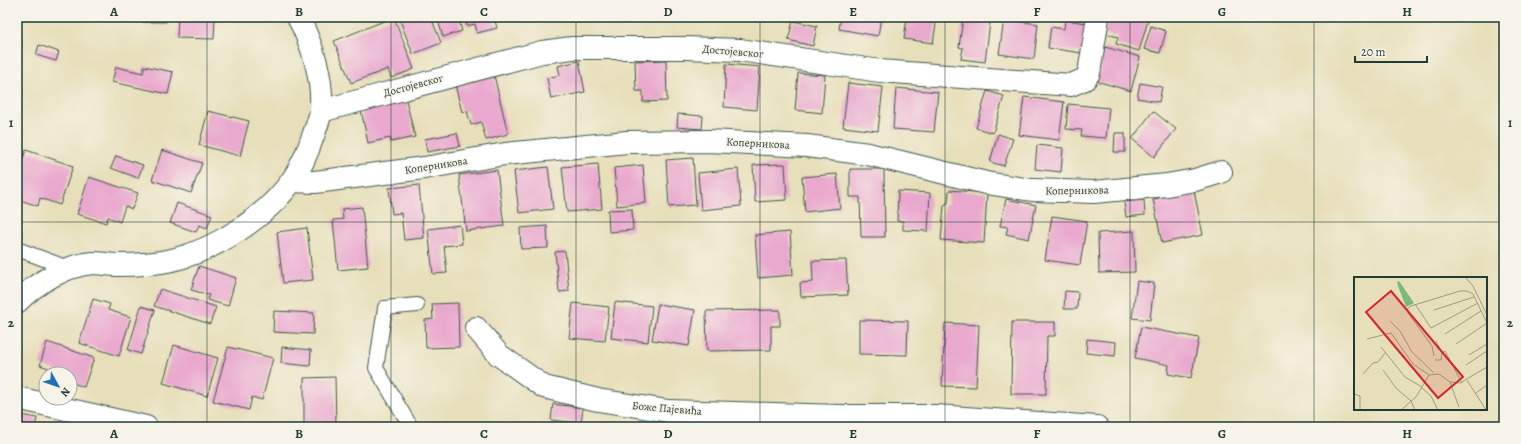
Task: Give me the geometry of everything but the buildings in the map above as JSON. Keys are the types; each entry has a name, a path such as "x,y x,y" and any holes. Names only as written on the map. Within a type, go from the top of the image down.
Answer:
{"street":[{"path":"17,302 25,294 68,268 93,263 144,264 172,260 210,248 244,225 268,206 292,181 308,151 320,111 320,83 316,59 298,17"},
{"name":"Достојевског","path":"320,111 542,52 572,48 685,48 740,50 880,71 1071,86 1086,79 1089,73 1098,17"},
{"name":"Коперникова","path":"292,181 315,182 424,168 505,154 634,141 709,141 807,146 868,154 986,183 1032,190 1094,192 1167,185 1195,180 1221,172"},
{"name":"Боже Пајевића","path":"476,328 498,355 544,387 598,400 668,411 841,416 936,416 1097,427"},
{"path":"17,398 146,427"}],"lane":[{"path":"17,249 68,268"},
{"path":"411,427 376,368 385,308 417,306"}]}
